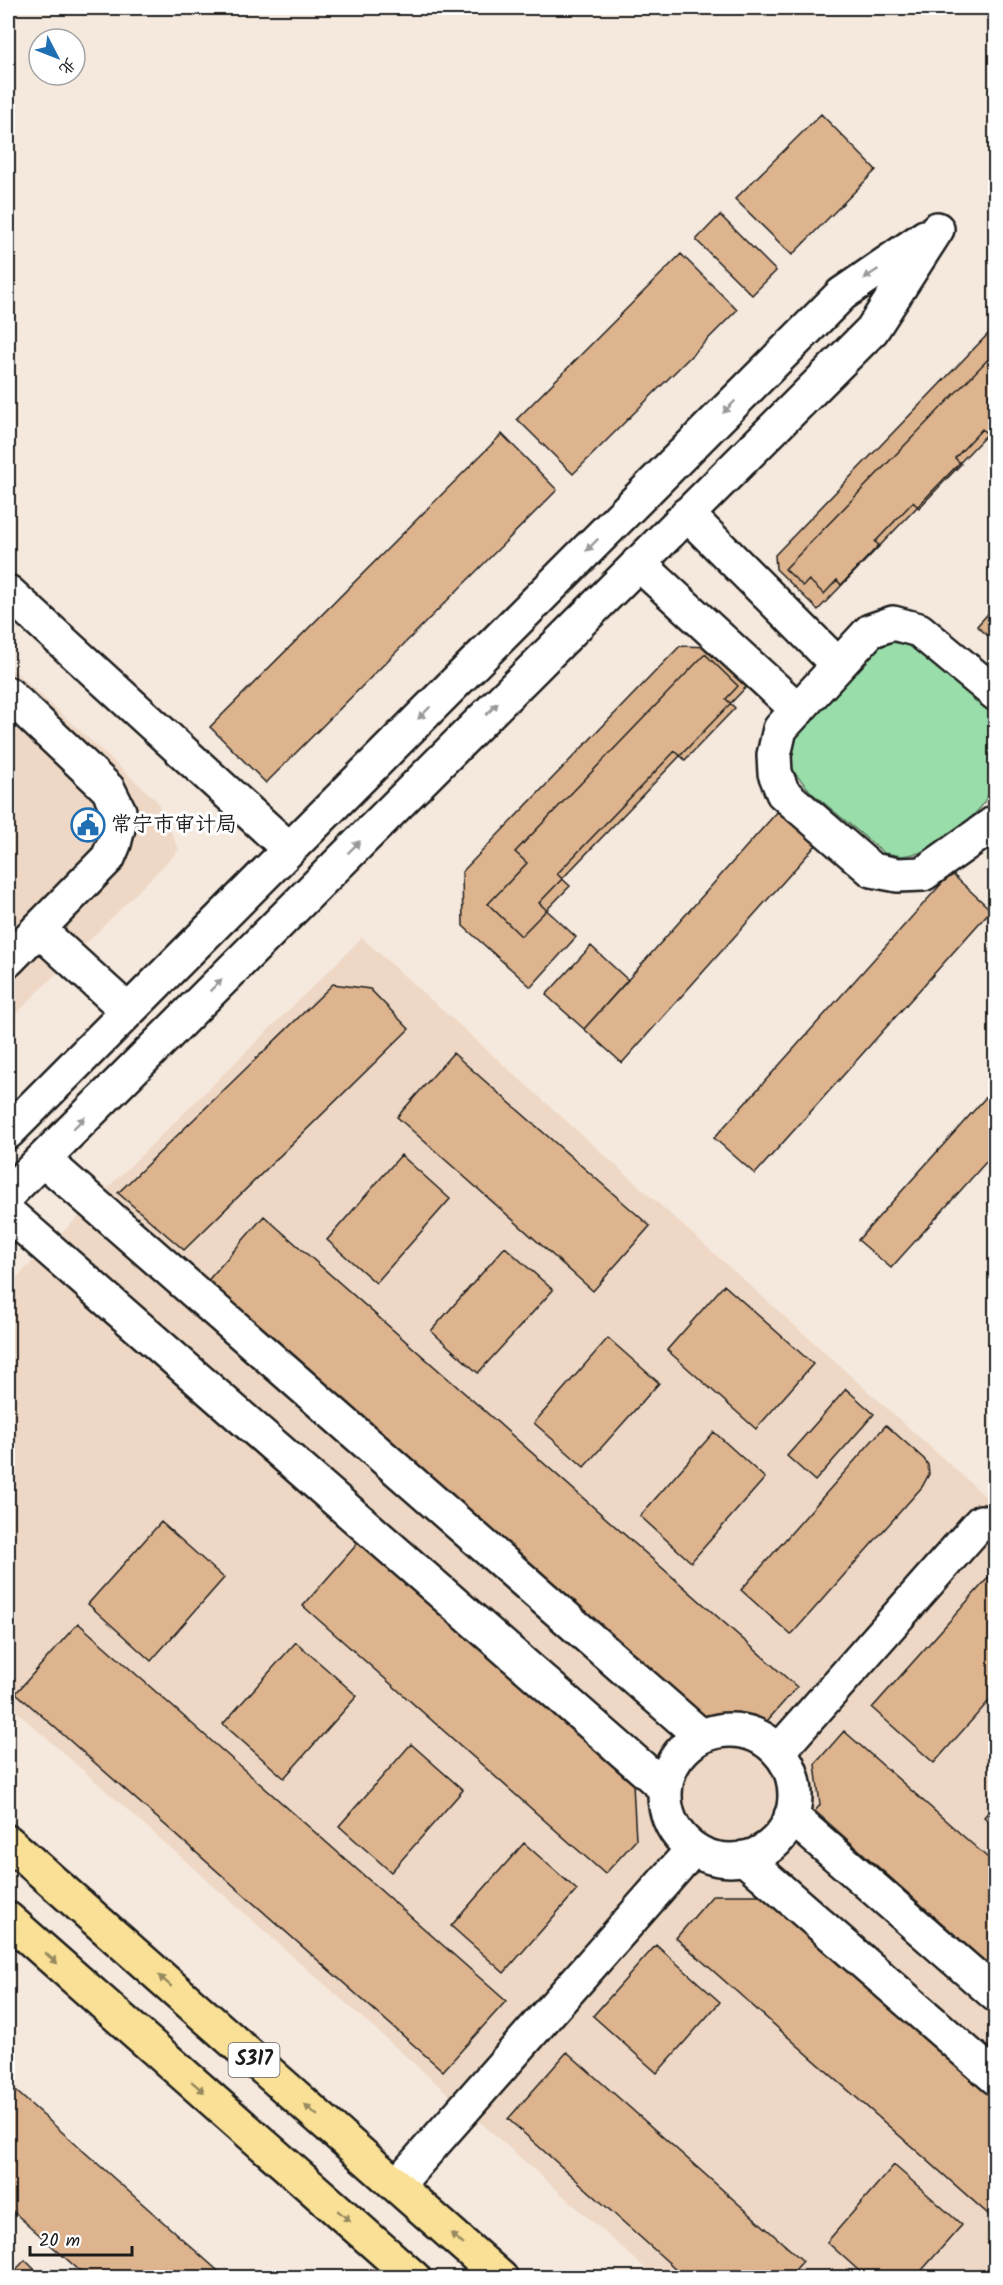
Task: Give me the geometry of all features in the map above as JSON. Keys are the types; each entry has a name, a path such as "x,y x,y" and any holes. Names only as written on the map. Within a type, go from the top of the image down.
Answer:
{"main road":[{"name":"S317","path":"8,1842 501,2277"},
{"name":"S317","path":"8,1919 414,2277"}],"street":[{"path":"8,1132 842,294 937,229 872,330 8,1194"},
{"path":"687,514 838,665"},
{"path":"638,563 798,710"},
{"path":"8,592 289,849"},
{"path":"996,694 919,630 893,624 870,631 838,665 780,729 774,755 775,773 783,793 872,870 898,875 923,874 996,822"},
{"path":"8,694 108,789 119,811 119,824 108,858 8,960"},
{"path":"38,929 128,1011"},
{"path":"43,1159 700,1736"},
{"path":"8,1213 665,1788"},
{"path":"779,1751 981,1522"},
{"path":"734,1729 751,1732 766,1740 779,1751 788,1766 794,1782 795,1799 791,1816 784,1831 760,1852 744,1858 727,1860 709,1857 693,1849 670,1823 665,1806 665,1788 670,1767 682,1749 700,1736 734,1729"},
{"path":"791,1816 996,1995"},
{"path":"397,2186 693,1849"},
{"path":"744,1858 996,2078"}],"shaded area":[{"name":"常宁市审计局","path":"8,665 157,801 179,850 8,1022"},
{"path":"362,938 995,1505 995,2277 655,2277 8,1704 8,1286"}],"green space":[{"path":"899,640 917,645 995,715 995,784 981,807 956,834 919,853 902,856 884,853 812,793 791,769 790,747 796,730 873,647"}],"building":[{"path":"821,114 876,170 792,255 735,199"},
{"path":"720,215 776,271 752,295 696,240"},
{"path":"681,254 737,310 573,474 517,419"},
{"path":"990,332 996,332 996,425 818,610 776,569 775,555"},
{"path":"996,351 996,427 988,435 982,429 955,458 961,464 919,508 913,502 875,542 879,545 841,585 837,580 824,594 809,580 803,586 785,569"},
{"path":"502,434 557,490 266,783 210,727"},
{"path":"996,605 996,643 977,626"},
{"path":"680,646 712,647 750,683 539,903 576,937 531,987 463,926 462,872"},
{"path":"705,654 738,686 726,699 735,708 685,760 675,751 557,874 570,886 521,936 488,904 527,863 515,852"},
{"path":"779,810 817,844 622,1063 584,1029"},
{"path":"951,873 991,910 755,1174 714,1138"},
{"path":"591,946 628,980 584,1029 546,995"},
{"path":"333,984 370,989 409,1029 184,1250 118,1193"},
{"path":"453,1053 650,1226 593,1291 397,1117"},
{"path":"996,1086 996,1151 891,1268 858,1240"},
{"path":"401,1155 450,1199 376,1283 327,1240"},
{"path":"264,1216 797,1687 760,1729 715,1727 710,1732 204,1285"},
{"path":"505,1247 553,1290 478,1373 431,1331"},
{"path":"724,1285 813,1364 756,1429 667,1350"},
{"path":"608,1338 659,1383 584,1467 534,1423"},
{"path":"846,1389 874,1414 815,1481 787,1456"},
{"path":"886,1425 924,1459 928,1465 929,1474 922,1487 791,1635 741,1590"},
{"path":"714,1432 765,1478 691,1562 640,1516"},
{"path":"161,1522 224,1578 151,1661 88,1604"},
{"path":"359,1542 633,1784 636,1840 605,1874 303,1606"},
{"path":"996,1569 996,1693 934,1763 872,1708"},
{"path":"78,1623 506,2001 443,2071 16,1693"},
{"path":"296,1642 357,1696 284,1778 223,1724"},
{"path":"844,1731 996,1865 996,1971 815,1811 820,1805 815,1764"},
{"path":"411,1744 463,1790 391,1872 339,1826"},
{"path":"996,1804 996,1828 984,1817"},
{"path":"524,1843 577,1890 504,1973 451,1926"},
{"path":"713,1895 768,1895 996,2097 996,2221 676,1938"},
{"path":"656,1945 720,2002 657,2073 593,2016"},
{"path":"567,2052 803,2261 788,2278 686,2278 508,2119"},
{"path":"8,2084 226,2278 88,2278 8,2207"},
{"path":"894,2165 962,2225 915,2278 867,2278 827,2242"},
{"path":"25,2260 43,2278 8,2278"}],"place":[{"name":"常宁市审计局","path":"88,825"}]}
